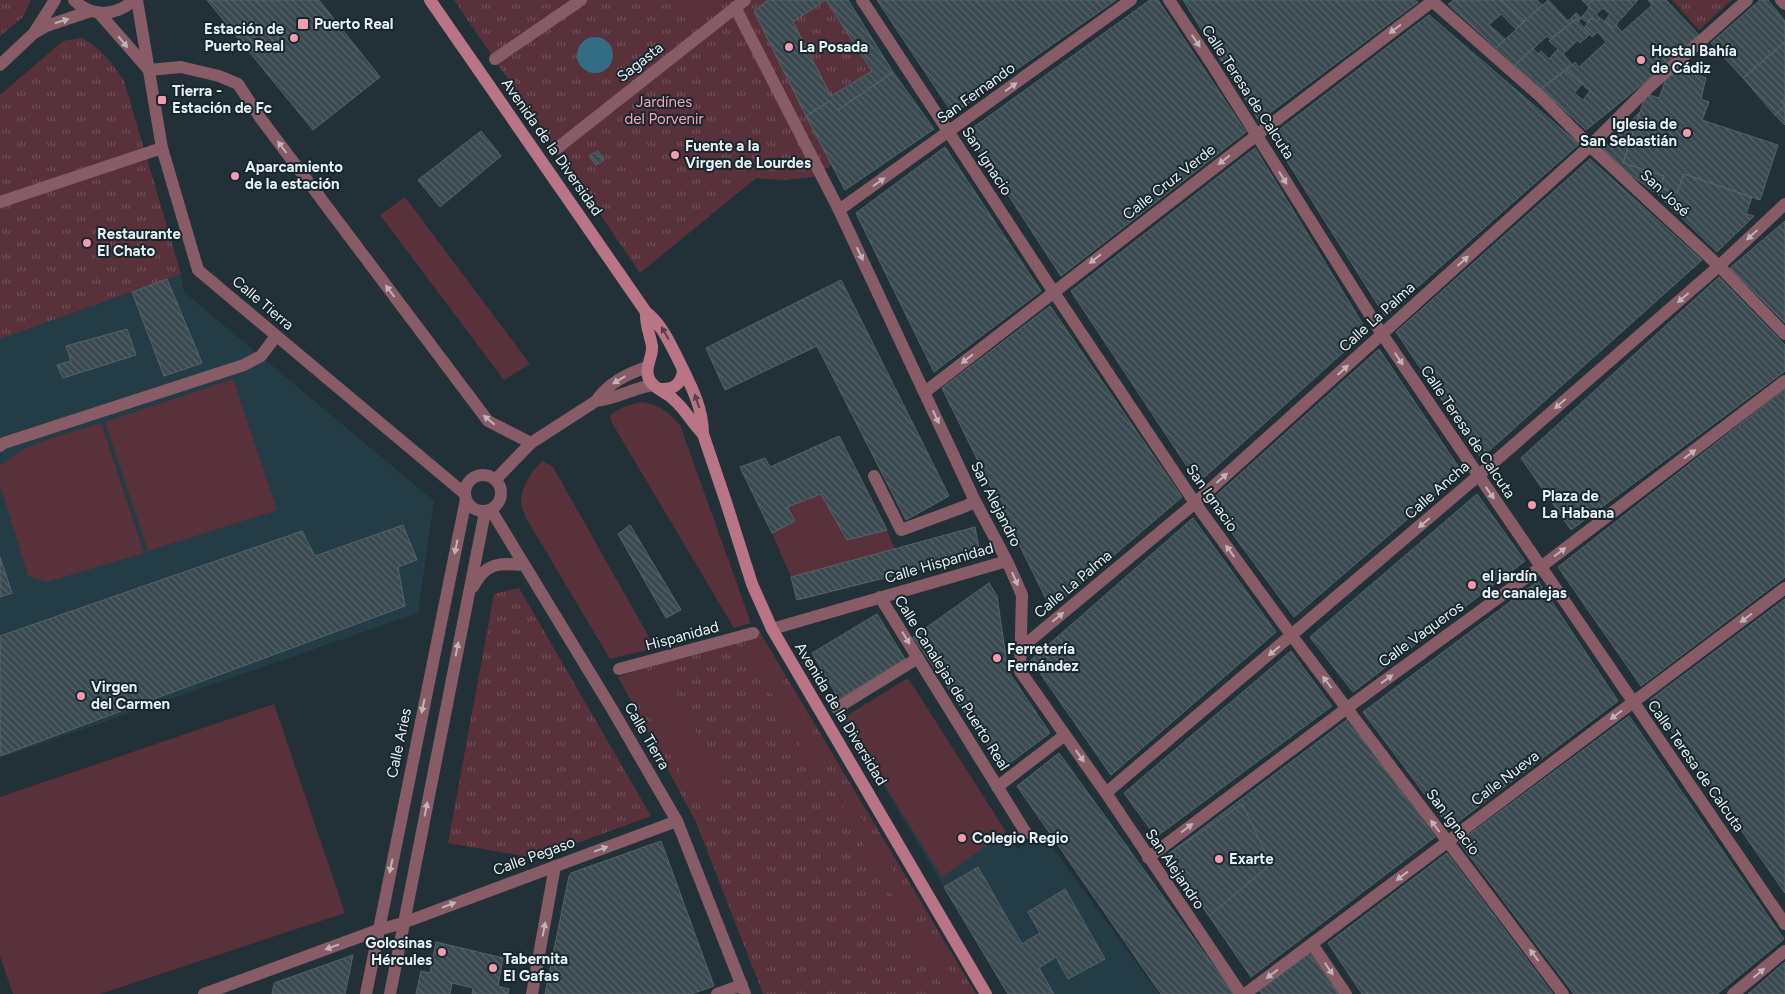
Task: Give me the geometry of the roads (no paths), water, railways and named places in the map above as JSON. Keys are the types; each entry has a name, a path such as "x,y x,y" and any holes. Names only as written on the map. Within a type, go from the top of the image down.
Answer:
{"main road":[{"name":"Avenida de la Diversidad","path":"430,0 646,312 663,330 693,389 700,408 703,434 752,584 772,629 986,994"},
{"name":"Avenida de la Diversidad","path":"646,312 645,320 652,352 648,379 684,409 703,434"},
{"path":"649,364 654,357 666,354 680,364 682,376 677,385 667,390 657,387"}],"street":[{"path":"34,33 55,0"},
{"path":"74,0 80,6 95,12 113,13 136,0"},
{"name":"Calle Tierra","path":"136,0 162,148 198,270 465,497"},
{"path":"494,59 580,0"},
{"name":"San Ignacio","path":"862,0 1053,292 1195,503 1292,636 1563,994"},
{"name":"San Fernando","path":"839,210 949,133 1131,0"},
{"name":"Calle Teresa de Calcuta","path":"1169,0 1382,334 1785,924"},
{"name":"Calle Cruz Verde","path":"925,392 1432,0"},
{"name":"San José","path":"1432,0 1540,96 1590,146 1719,266 1785,334"},
{"name":"Calle La Palma","path":"1021,648 1195,503 1590,146 1648,88 1747,0"},
{"path":"1781,0 1785,4"},
{"name":"Sagasta","path":"556,149 740,4"},
{"name":"San Alejandro","path":"740,4 975,501 1007,561 1022,595 1020,672 1106,793 1241,994"},
{"path":"0,65 34,33 46,26 95,12"},
{"path":"95,12 149,70 181,67 220,76 238,84 261,120 488,421 531,443"},
{"path":"0,202 162,148"},
{"name":"Calle Ancha","path":"1106,793 1478,476 1719,266 1785,204"},
{"path":"0,446 4,443 244,365 261,356 276,336"},
{"path":"496,479 531,443 596,401 603,390 649,364"},
{"name":"Calle Vaqueros","path":"1148,858 1347,708 1542,566 1785,381"},
{"path":"596,401 607,400 636,389 657,387"},
{"path":"478,475 490,476 496,479 502,490 502,496 496,507 488,511 473,509 465,497 468,482 478,475"},
{"path":"874,476 901,530 975,501"},
{"name":"Calle Aries","path":"366,994 465,497"},
{"path":"390,994 468,598 488,511"},
{"name":"Calle Tierra","path":"488,511 524,565 677,820 743,990"},
{"name":"Calle Hispanidad","path":"772,629 1007,561"},
{"path":"468,598 477,578 484,570 496,565 524,565"},
{"name":"Calle Nueva","path":"1245,994 1785,588"},
{"name":"Calle Canalejas de Puerto Real","path":"880,597 1026,833"},
{"name":"Hispanidad","path":"619,669 753,634"},
{"path":"836,708 918,658"},
{"path":"997,787 1065,735"},
{"name":"Calle Pegaso","path":"378,930 677,820"},
{"path":"532,994 555,866"},
{"path":"204,994 236,988 378,930"},
{"path":"1312,944 1346,994"},
{"path":"1733,994 1785,951"},
{"path":"717,994 743,990"}],"water":[{"path":"595,37 607,43 613,55 607,67 595,73 583,67 577,55 583,43"}],"place":[{"name":"Puerto Real","path":"303,24"},
{"name":"Estación de Puerto Real","path":"294,38"},
{"name":"La Posada","path":"789,47"},
{"name":"Hostal Bahía de Cádiz","path":"1641,60"},
{"name":"Tierra - Estación de Fc","path":"162,100"},
{"name":"Iglesia de San Sebastián","path":"1687,133"},
{"name":"Fuente a la Virgen de Lourdes","path":"675,155"},
{"name":"Aparcamiento de la estación","path":"235,176"},
{"name":"Restaurante El Chato","path":"87,243"},
{"name":"Plaza de La Habana","path":"1532,505"},
{"name":"el jardín de canalejas","path":"1472,585"},
{"name":"Ferretería Fernández","path":"997,658"},
{"name":"Virgen del Carmen","path":"81,696"},
{"name":"Colegio Regio","path":"962,838"},
{"name":"Exarte","path":"1219,859"},
{"name":"Golosinas Hércules","path":"442,952"},
{"name":"Tabernita El Gafas","path":"493,968"}],"park label":[{"name":"Jardínes del Porvenir","path":"664,110"}]}
